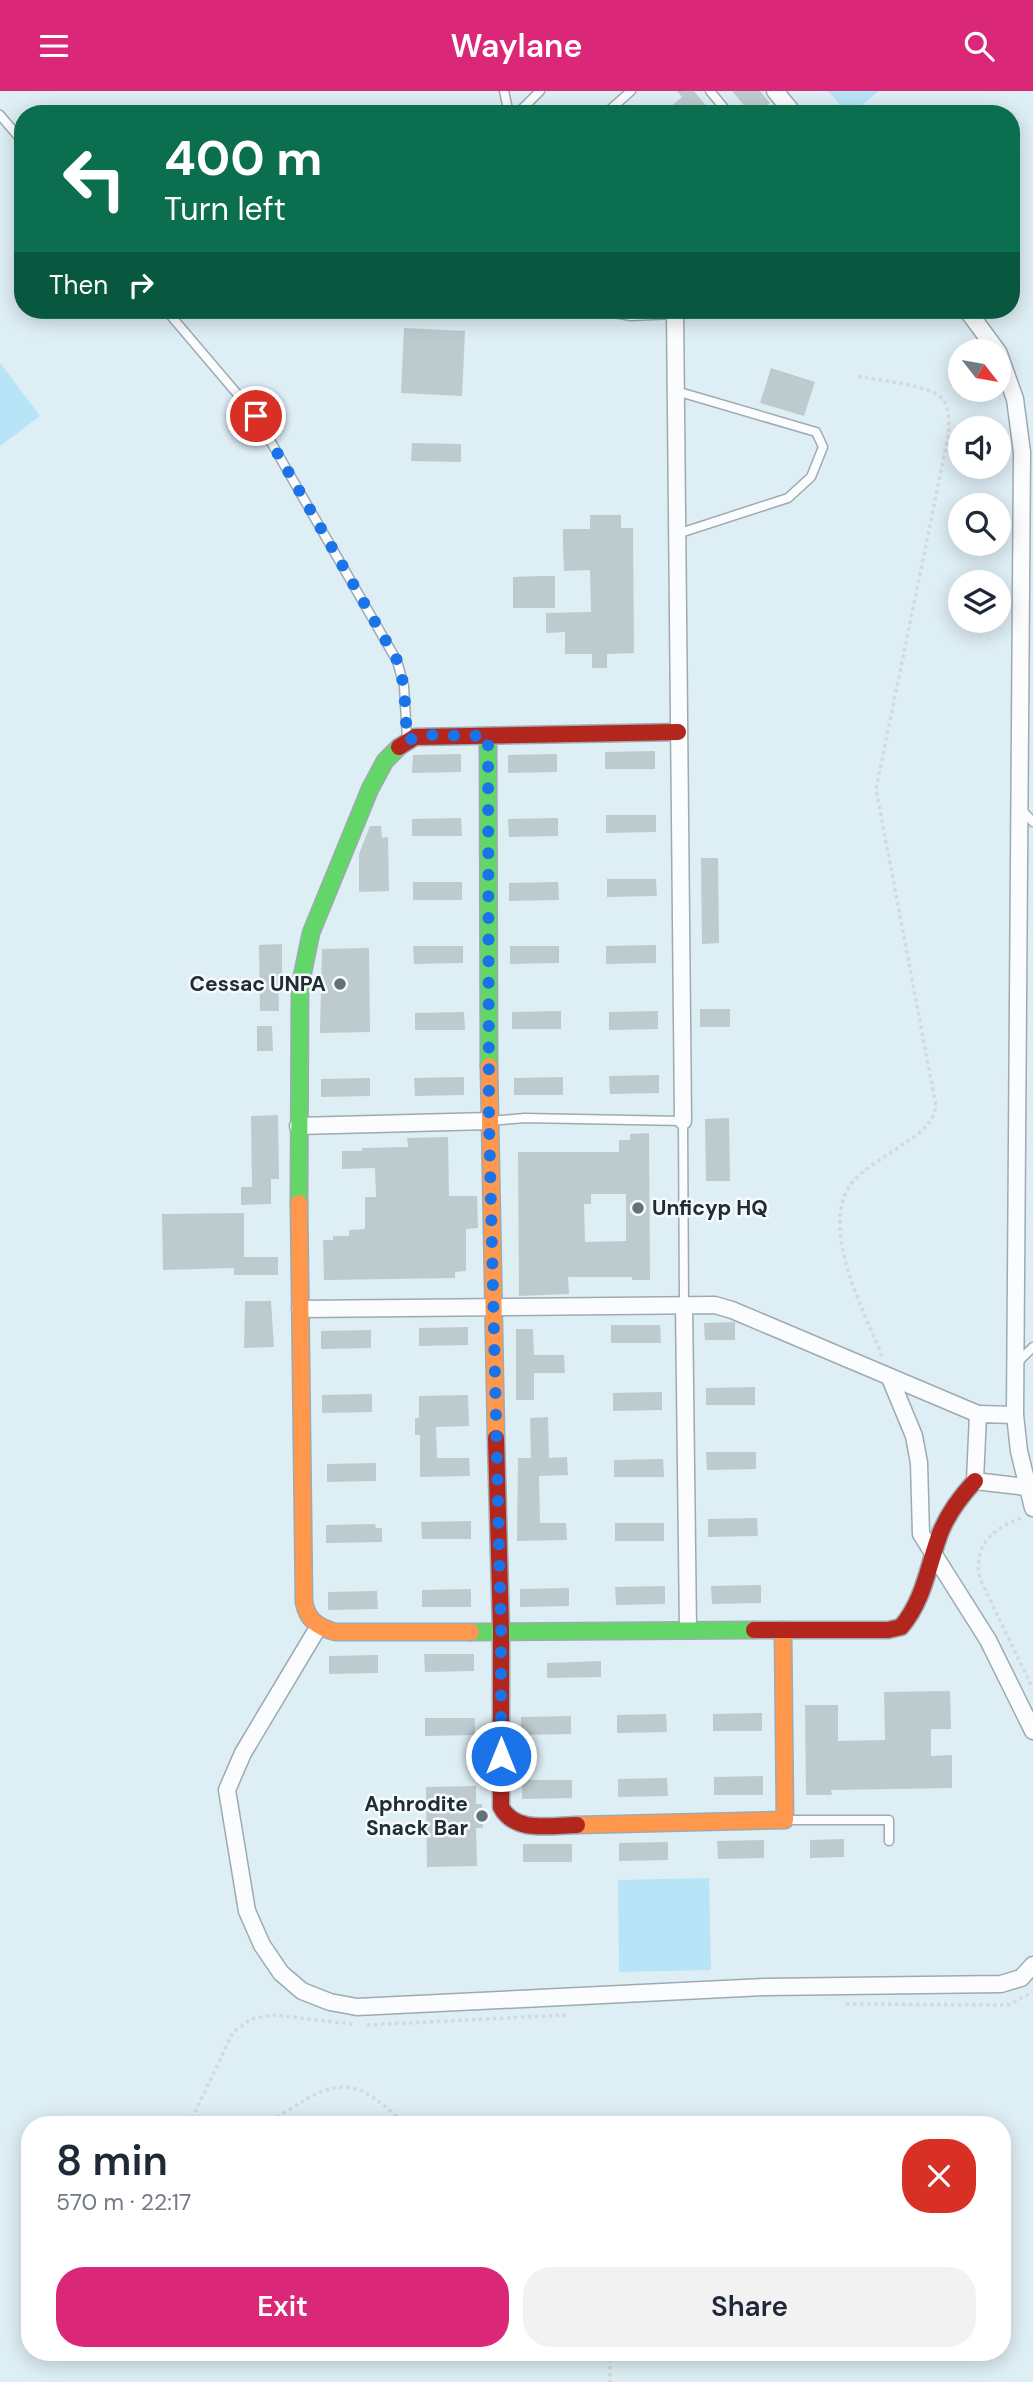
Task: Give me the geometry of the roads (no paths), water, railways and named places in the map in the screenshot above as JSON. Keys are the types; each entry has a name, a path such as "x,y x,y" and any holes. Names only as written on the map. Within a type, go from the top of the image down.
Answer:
{"street":[{"path":"775,91 787,105"},
{"path":"675,319 683,1121"},
{"path":"973,319 988,339"},
{"path":"1012,388 1022,424 1023,480 1018,806 1015,1415 1028,1513"},
{"path":"678,732 427,735 407,740 385,761 370,789 311,933 300,986 300,1308 304,1602 308,1617 319,1626 335,1632 901,1627 915,1609 932,1555 950,1513 971,1485 978,1414"},
{"path":"488,736 489,1121 503,1813 515,1822 531,1826 785,1820 783,1630"},
{"path":"298,1126 489,1121"},
{"path":"684,1304 688,1629"},
{"path":"300,1308 715,1305 978,1414 1015,1415"},
{"path":"890,1378 914,1436 919,1463 921,1535 988,1640 1033,1731"},
{"path":"971,1485 1026,1487"},
{"path":"319,1626 243,1752 227,1790 247,1911 262,1945 281,1973 302,1991 330,2002 357,2007 766,1987 1000,1984 1021,1978 1033,1965"}],"lane":[{"path":"526,105 540,91"},
{"path":"615,105 631,91"},
{"path":"710,91 722,105"},
{"path":"0,115 14,131"},
{"path":"174,319 256,416 397,660 404,686 407,740"},
{"path":"676,390 816,432 823,447 811,477 789,498 677,534"},
{"path":"1018,806 1033,823"},
{"path":"489,1121 524,1118 683,1121 684,1304"},
{"path":"1016,1363 1033,1347"},
{"path":"785,1820 889,1820 889,1842"}],"place":[{"name":"Cessac UNPA","path":"340,984"},
{"name":"Unficyp HQ","path":"638,1208"},
{"name":"Aphrodite Snack Bar","path":"482,1816"}]}
